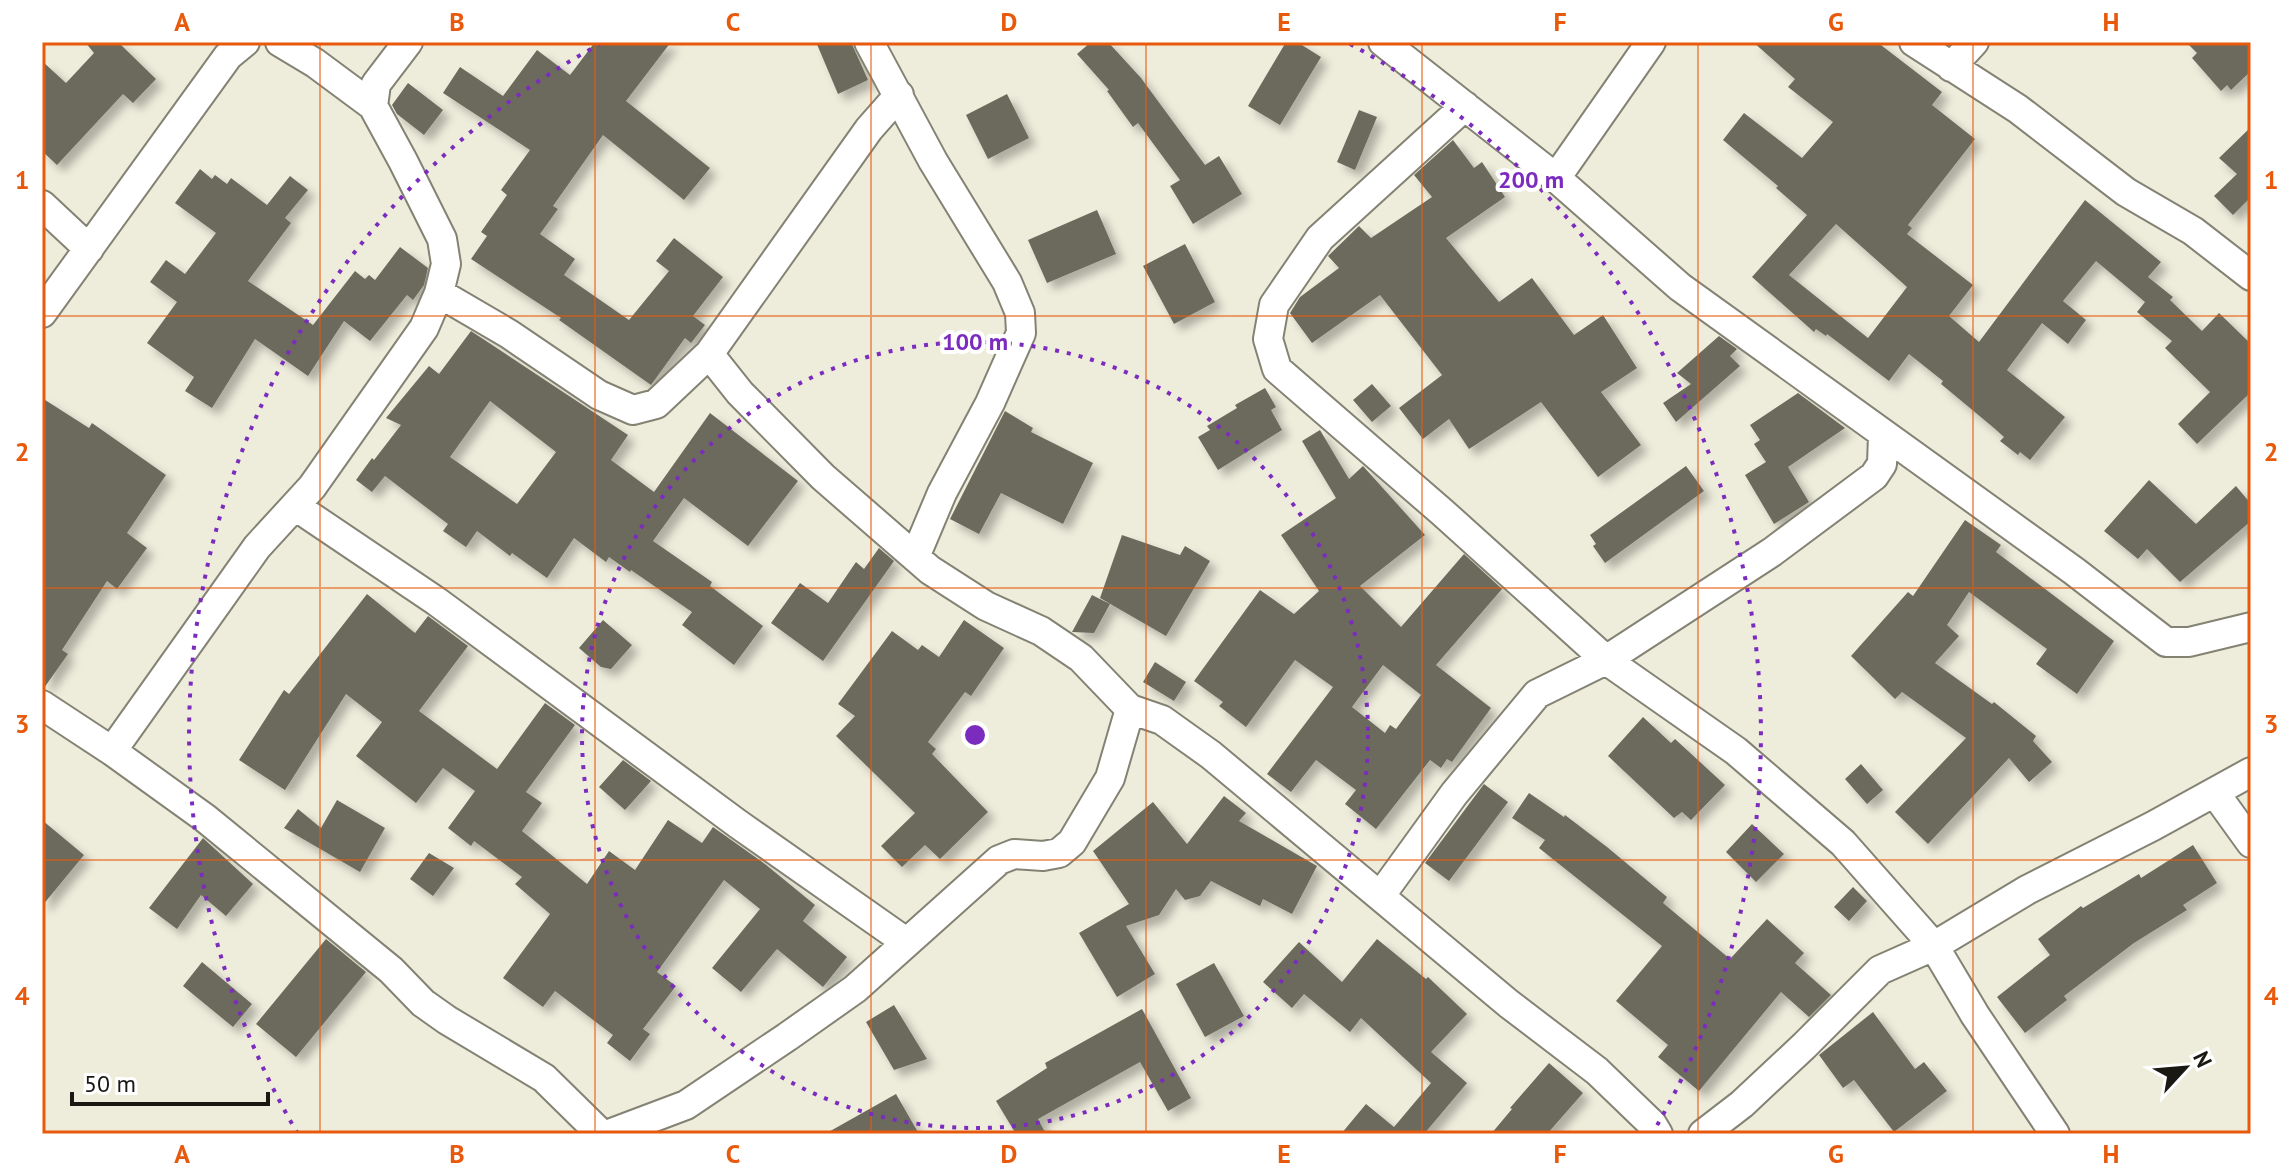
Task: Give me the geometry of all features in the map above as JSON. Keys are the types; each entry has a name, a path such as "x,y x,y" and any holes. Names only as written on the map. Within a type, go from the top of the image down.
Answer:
{"street":[{"path":"42,313 228,56 245,42"},
{"path":"112,751 257,547 312,487 424,328 439,293 446,264 442,239 373,106 315,63 280,42"},
{"path":"373,106 376,84 408,42"},
{"path":"869,42 933,161 1007,282 1021,323 1021,333 990,403 942,493 915,557"},
{"path":"1383,42 1556,178 1680,287 2074,571 2166,642 2189,642 2251,627"},
{"path":"1556,178 1651,42"},
{"path":"1914,42 2018,109 2126,192 2193,231 2251,276"},
{"path":"1951,67 1974,42"},
{"path":"439,293 509,334 599,395 633,410 656,404 709,354 869,129 899,95"},
{"path":"1465,106 1320,238 1274,305 1268,339 1277,369 1606,660 1736,751 1843,843 1934,946 1975,1015 2055,1134"},
{"path":"42,205 89,249"},
{"path":"709,354 740,393 823,477 930,570 986,606 1041,631 1081,658 1130,709 1162,720 1186,735 1509,1004 1597,1071 1652,1124 1658,1134"},
{"path":"1381,895 1454,794 1537,694 1606,660 1772,552 1874,476 1882,464 1883,435"},
{"path":"295,506 436,601 738,824 906,942"},
{"path":"42,705 205,818 391,970 423,1003 544,1078 601,1134"},
{"path":"609,1134 686,1105 855,989 999,860 1014,854 1043,856 1059,853 1072,842 1110,778 1130,709"},
{"path":"1703,1134 1742,1104 1880,970 1934,946 2027,890 2251,772"},
{"path":"2215,793 2251,843"}],"building":[{"path":"85,42 118,42 156,79 133,103 123,94 57,165 42,151 42,61 66,83 94,53"},
{"path":"595,42 671,42 626,101 710,168 684,200 603,135 553,206 558,209 540,234 575,259 564,275 629,320 669,271 656,261 674,238 723,277 693,316 705,325 691,343 685,338 651,385 559,320 561,318 471,259 487,236 481,232 507,195 501,190 530,150 443,93 460,67 503,96 537,50 570,75"},
{"path":"816,42 851,42 868,80 838,94"},
{"path":"1091,42 1108,42 1141,78 1205,165 1219,156 1242,194 1193,224 1170,186 1180,180 1138,123 1133,127 1109,90 1077,54"},
{"path":"1286,42 1297,42 1321,57 1280,125 1248,106"},
{"path":"1753,42 1877,42 1942,92 1932,105 1975,139 1908,225 1912,228 1907,234 1973,285 1949,316 1979,342 2085,200 2161,262 2148,277 2173,297 2170,300 2202,331 2219,313 2251,344 2251,392 2197,444 2178,424 2210,392 2165,348 2172,341 2137,312 2145,302 2096,261 2063,301 2086,320 2068,344 2042,323 2007,370 2065,417 2030,460 2000,441 2004,437 1909,354 1889,381 1827,334 1816,329 1814,332 1752,277 1807,215 1723,140 1744,113 1802,158 1833,122 1788,87 1795,79","holes":["1836,224 1907,287 1868,338 1789,275"]},
{"path":"2186,42 2251,42 2251,71 2231,90 2227,85 2221,91 2192,58 2197,53"},
{"path":"408,83 443,110 424,135 397,114 392,105"},
{"path":"1007,94 1029,138 988,159 966,115"},
{"path":"1359,110 1377,117 1355,170 1337,162"},
{"path":"2251,127 2251,197 2233,215 2214,196 2237,174 2219,158"},
{"path":"1453,140 1474,168 1482,162 1505,197 1446,238 1499,302 1532,278 1574,335 1603,315 1637,368 1601,392 1641,445 1598,477 1541,402 1469,449 1449,419 1423,439 1399,408 1442,375 1380,295 1312,343 1290,313 1300,297 1339,268 1328,256 1359,226 1371,238 1432,197 1414,175"},
{"path":"200,169 212,179 215,175 227,184 231,178 267,205 290,176 308,190 285,218 291,223 248,281 313,325 355,271 365,279 369,275 375,280 400,247 428,268 424,285 413,300 407,295 370,341 344,321 308,376 255,339 212,408 185,391 194,377 147,343 177,302 150,282 166,260 185,274 216,233 175,203"},
{"path":"1097,210 1116,254 1047,283 1028,240"},
{"path":"1185,244 1215,302 1174,324 1143,266"},
{"path":"471,331 628,435 611,460 654,492 710,413 798,481 748,546 684,498 653,541 712,582 710,586 763,626 734,665 682,625 692,612 609,557 606,562 574,538 547,578 477,531 466,547 443,531 448,524 385,476 372,492 356,480 401,425 386,418 429,366 439,374","holes":["490,401 556,452 517,504 450,457"]},
{"path":"1719,336 1737,349 1730,356 1740,366 1676,422 1663,403 1691,384 1677,373"},
{"path":"1372,384 1391,406 1372,422 1353,400"},
{"path":"1265,388 1276,407 1271,410 1282,430 1218,470 1198,437 1210,430 1207,426 1237,408 1235,405"},
{"path":"1798,393 1845,428 1788,467 1809,502 1774,524 1745,475 1766,462 1754,444 1760,440 1750,425"},
{"path":"42,398 89,428 92,423 166,475 127,533 147,548 117,589 107,581 62,650 68,654 44,688"},
{"path":"1005,411 1033,428 1031,432 1093,463 1063,524 1001,493 979,534 950,519"},
{"path":"1320,430 1349,479 1363,466 1425,535 1360,586 1401,627 1464,554 1502,589 1436,665 1491,708 1452,762 1447,759 1441,768 1430,760 1376,829 1345,804 1356,790 1316,760 1291,792 1267,774 1333,687 1295,660 1246,727 1219,706 1223,702 1194,681 1260,590 1294,614 1319,591 1281,535 1336,498 1302,441","holes":["1383,665 1421,695 1396,729 1390,725 1385,733 1352,707"]},
{"path":"1686,466 1704,491 1605,563 1593,546 1596,544 1590,535"},
{"path":"2149,480 2196,524 2236,486 2251,504 2251,521 2180,582 2147,549 2138,559 2104,531"},
{"path":"1965,520 2001,545 1996,552 2114,641 2077,694 2036,664 2047,649 1969,592 1947,625 1959,636 1935,663 1992,704 1994,702 2036,736 2033,741 2052,762 2029,782 2009,758 1928,844 1895,812 1966,738 1902,692 1895,699 1851,656 1908,592 1913,596"},
{"path":"1122,535 1180,555 1185,546 1210,561 1166,636 1100,598"},
{"path":"879,548 894,561 823,661 771,623 800,583 828,603 856,562 864,569"},
{"path":"367,594 415,633 428,616 468,646 419,711 497,769 545,703 575,725 526,792 542,803 522,831 587,884 609,851 635,870 668,820 702,843 713,827 815,905 803,921 847,957 823,987 777,949 741,992 712,968 760,909 724,880 657,972 676,986 643,1029 650,1034 630,1061 607,1043 613,1035 555,991 543,1007 503,978 550,914 515,884 522,877 474,841 471,846 448,828 475,791 443,768 416,803 356,756 382,722 346,694 285,790 239,760 284,690 289,694"},
{"path":"1092,595 1110,604 1094,633 1072,632"},
{"path":"603,620 632,645 611,669 601,667 579,648"},
{"path":"964,620 1004,648 971,696 965,692 928,742 936,749 932,754 988,812 940,859 925,845 902,867 881,846 915,813 836,736 855,716 838,704 892,631 918,650 922,645 939,657"},
{"path":"1155,662 1186,682 1174,701 1143,682"},
{"path":"1643,717 1671,743 1675,739 1725,785 1691,820 1682,812 1674,818 1608,756"},
{"path":"623,760 651,781 625,810 599,787"},
{"path":"1861,764 1883,790 1867,804 1845,779"},
{"path":"1484,784 1508,802 1449,881 1425,863"},
{"path":"1529,793 1565,815 1607,847 1667,897 1663,903 1730,959 1767,919 1804,953 1795,963 1831,995 1809,1017 1781,992 1699,1091 1658,1057 1668,1045 1616,1001 1662,946 1539,848 1545,840 1512,818"},
{"path":"1224,796 1246,813 1239,821 1317,866 1292,914 1263,899 1260,906 1211,881 1200,896 1185,900 1176,889 1159,915 1126,926 1155,974 1117,997 1079,933 1129,904 1093,851 1153,802 1187,844"},
{"path":"337,800 385,828 360,872 284,828 298,809 321,828"},
{"path":"42,820 84,855 42,906"},
{"path":"1752,824 1784,854 1756,882 1726,852"},
{"path":"203,838 253,884 226,916 201,895 177,929 149,908"},
{"path":"2193,845 2217,883 2183,905 2187,910 2134,943 2064,996 2067,1000 2025,1033 1997,997 2050,955 2038,939 2081,906 2083,908 2139,874 2141,878"},
{"path":"429,853 454,868 433,896 410,879"},
{"path":"1853,887 1867,901 1849,921 1834,907"},
{"path":"326,939 366,972 296,1057 256,1024"},
{"path":"1377,939 1426,979 1428,977 1467,1014 1431,1052 1467,1083 1424,1134 1341,1134 1366,1104 1394,1127 1431,1083 1361,1018 1350,1032 1304,994 1292,1008 1263,982 1299,942 1342,982"},
{"path":"202,962 252,1004 233,1027 183,986"},
{"path":"1214,963 1244,1016 1205,1037 1176,984"},
{"path":"894,1005 927,1059 894,1070 866,1022"},
{"path":"1142,1009 1191,1098 1168,1111 1140,1062 1038,1119 1046,1134 1016,1134 996,1101 1047,1068 1045,1063"},
{"path":"1873,1012 1915,1069 1924,1062 1947,1091 1894,1132 1854,1080 1843,1088 1819,1055"},
{"path":"1549,1063 1583,1093 1547,1134 1491,1134 1510,1108"},
{"path":"896,1094 919,1134 825,1134"}]}
